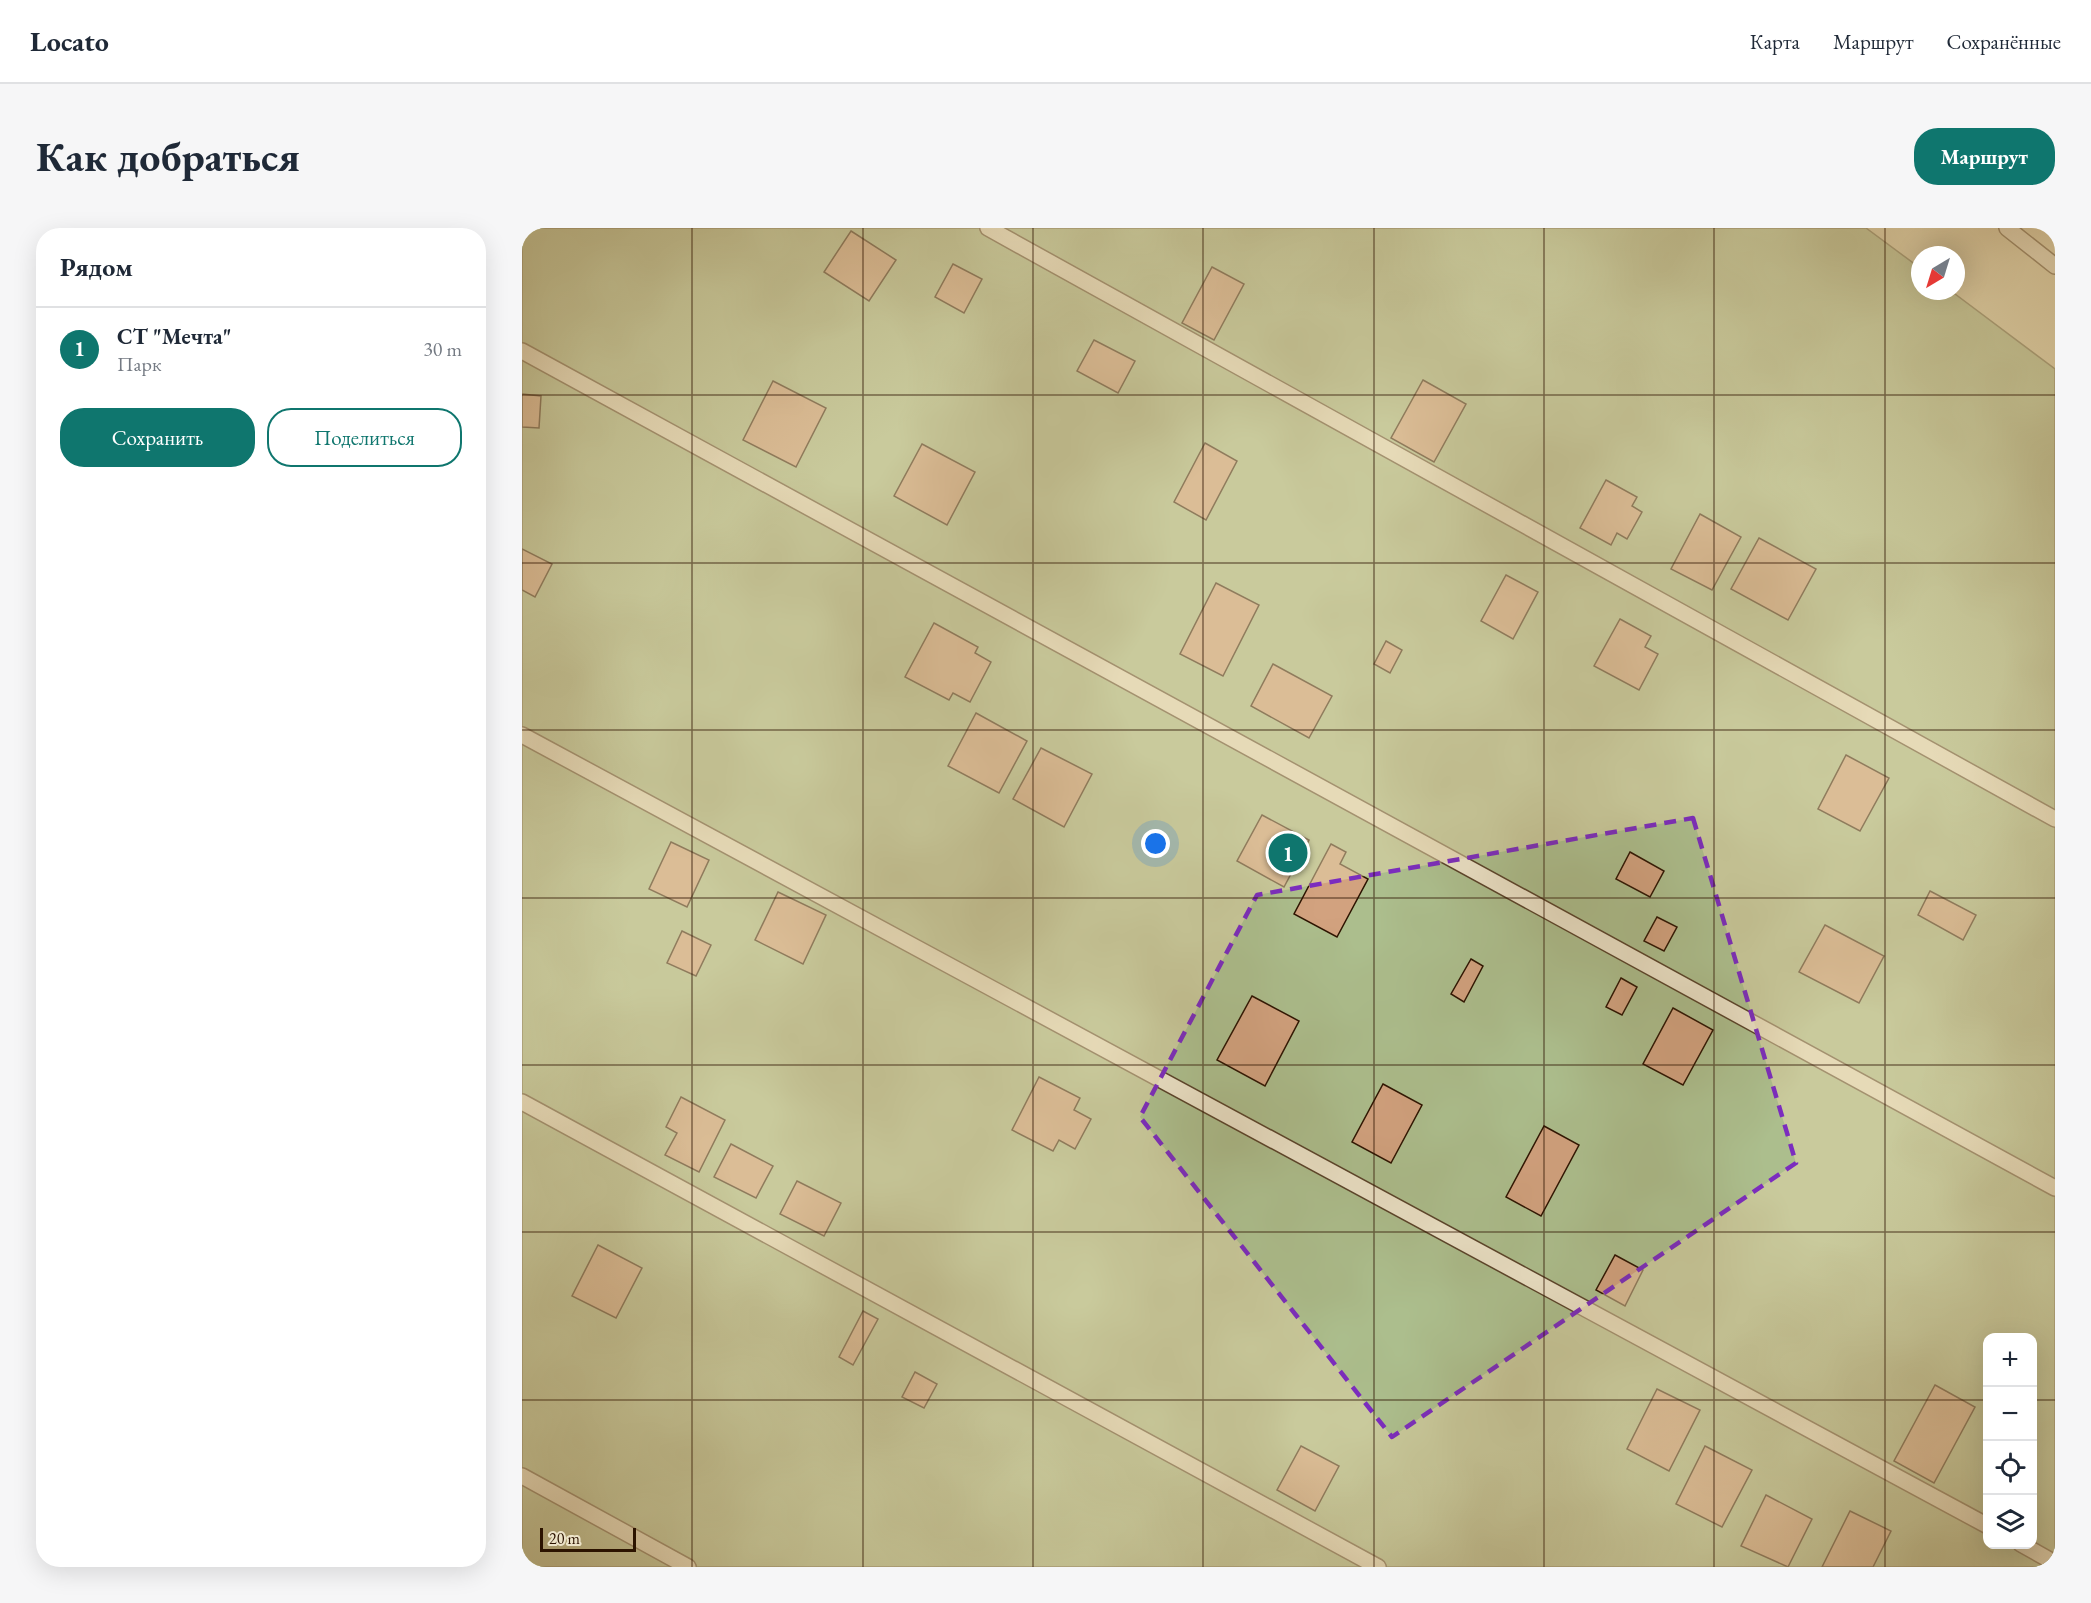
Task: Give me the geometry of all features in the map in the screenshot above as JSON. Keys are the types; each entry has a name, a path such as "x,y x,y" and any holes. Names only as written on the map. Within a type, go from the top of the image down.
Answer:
{"lane":[{"path":"988,228 2055,819"},
{"path":"2007,228 2055,266"},
{"path":"522,351 2055,1188"},
{"path":"522,735 1983,1523"},
{"path":"522,1102 1378,1567"},
{"path":"522,1476 688,1567"},
{"path":"2029,1549 2055,1563"}],"highlighted area":[{"path":"1693,818 1796,1163 1392,1437 1140,1117 1257,895"}],"green space":[{"path":"522,228 1866,228 1911,261 1911,300 1963,300 2055,369 2055,1567 522,1567"}],"building":[{"path":"851,231 896,260 869,301 824,272"},
{"path":"953,264 982,279 964,313 935,297"},
{"path":"1212,267 1244,284 1214,340 1182,323"},
{"path":"1094,340 1135,361 1118,393 1077,371"},
{"path":"1423,380 1466,404 1434,462 1391,438"},
{"path":"773,381 826,408 796,467 743,440"},
{"path":"522,394 541,396 539,428 522,427"},
{"path":"1205,443 1237,461 1206,520 1174,502"},
{"path":"922,444 975,472 947,525 894,496"},
{"path":"1606,480 1637,497 1632,506 1642,512 1627,539 1617,533 1611,545 1580,528"},
{"path":"1700,514 1741,537 1712,590 1671,569"},
{"path":"1759,538 1816,569 1788,620 1731,589"},
{"path":"522,549 552,564 535,597 522,590"},
{"path":"1506,575 1538,592 1513,639 1481,621"},
{"path":"1216,583 1259,605 1223,676 1180,654"},
{"path":"1620,619 1651,636 1645,647 1658,654 1639,690 1594,666"},
{"path":"934,623 978,647 975,653 991,662 970,702 953,693 949,700 905,677"},
{"path":"1386,641 1402,650 1390,673 1374,664"},
{"path":"1273,664 1332,696 1309,738 1251,706"},
{"path":"976,713 1027,741 999,793 948,766"},
{"path":"1041,748 1092,774 1064,827 1013,799"},
{"path":"1846,755 1889,778 1860,831 1818,809"},
{"path":"1262,815 1309,840 1284,887 1237,861"},
{"path":"671,842 709,860 687,907 649,889"},
{"path":"1331,844 1346,852 1340,864 1368,879 1337,937 1294,914"},
{"path":"1630,852 1664,871 1650,897 1616,879"},
{"path":"1930,891 1976,915 1963,940 1918,915"},
{"path":"778,892 826,915 803,964 755,940"},
{"path":"1657,917 1677,927 1664,951 1644,941"},
{"path":"1825,925 1884,956 1859,1003 1799,972"},
{"path":"682,931 711,945 696,976 667,963"},
{"path":"1471,959 1483,966 1464,1002 1451,994"},
{"path":"1621,978 1637,987 1622,1015 1606,1007"},
{"path":"1252,996 1299,1021 1265,1086 1217,1060"},
{"path":"1673,1008 1713,1030 1683,1085 1643,1064"},
{"path":"1039,1077 1080,1098 1074,1110 1091,1119 1075,1149 1059,1140 1053,1151 1012,1130"},
{"path":"1383,1084 1422,1105 1391,1163 1352,1142"},
{"path":"681,1097 725,1120 699,1172 665,1155 677,1133 666,1127"},
{"path":"1544,1126 1579,1145 1541,1216 1506,1197"},
{"path":"731,1144 773,1166 756,1198 714,1177"},
{"path":"797,1181 841,1203 824,1236 780,1214"},
{"path":"598,1245 642,1268 616,1318 572,1296"},
{"path":"1615,1255 1643,1270 1625,1306 1596,1290"},
{"path":"863,1311 878,1319 853,1365 839,1357"},
{"path":"915,1372 937,1384 924,1408 902,1397"},
{"path":"1935,1385 1975,1407 1934,1483 1894,1461"},
{"path":"1657,1389 1700,1410 1669,1471 1627,1449"},
{"path":"1301,1446 1339,1466 1315,1511 1277,1490"},
{"path":"1705,1446 1752,1470 1722,1527 1676,1504"},
{"path":"1766,1495 1812,1519 1788,1567 1741,1546"},
{"path":"1850,1511 1891,1531 1873,1567 1822,1567"}],"place":[{"name":"СТ \"Мечта\"","path":"1288,853"}]}
